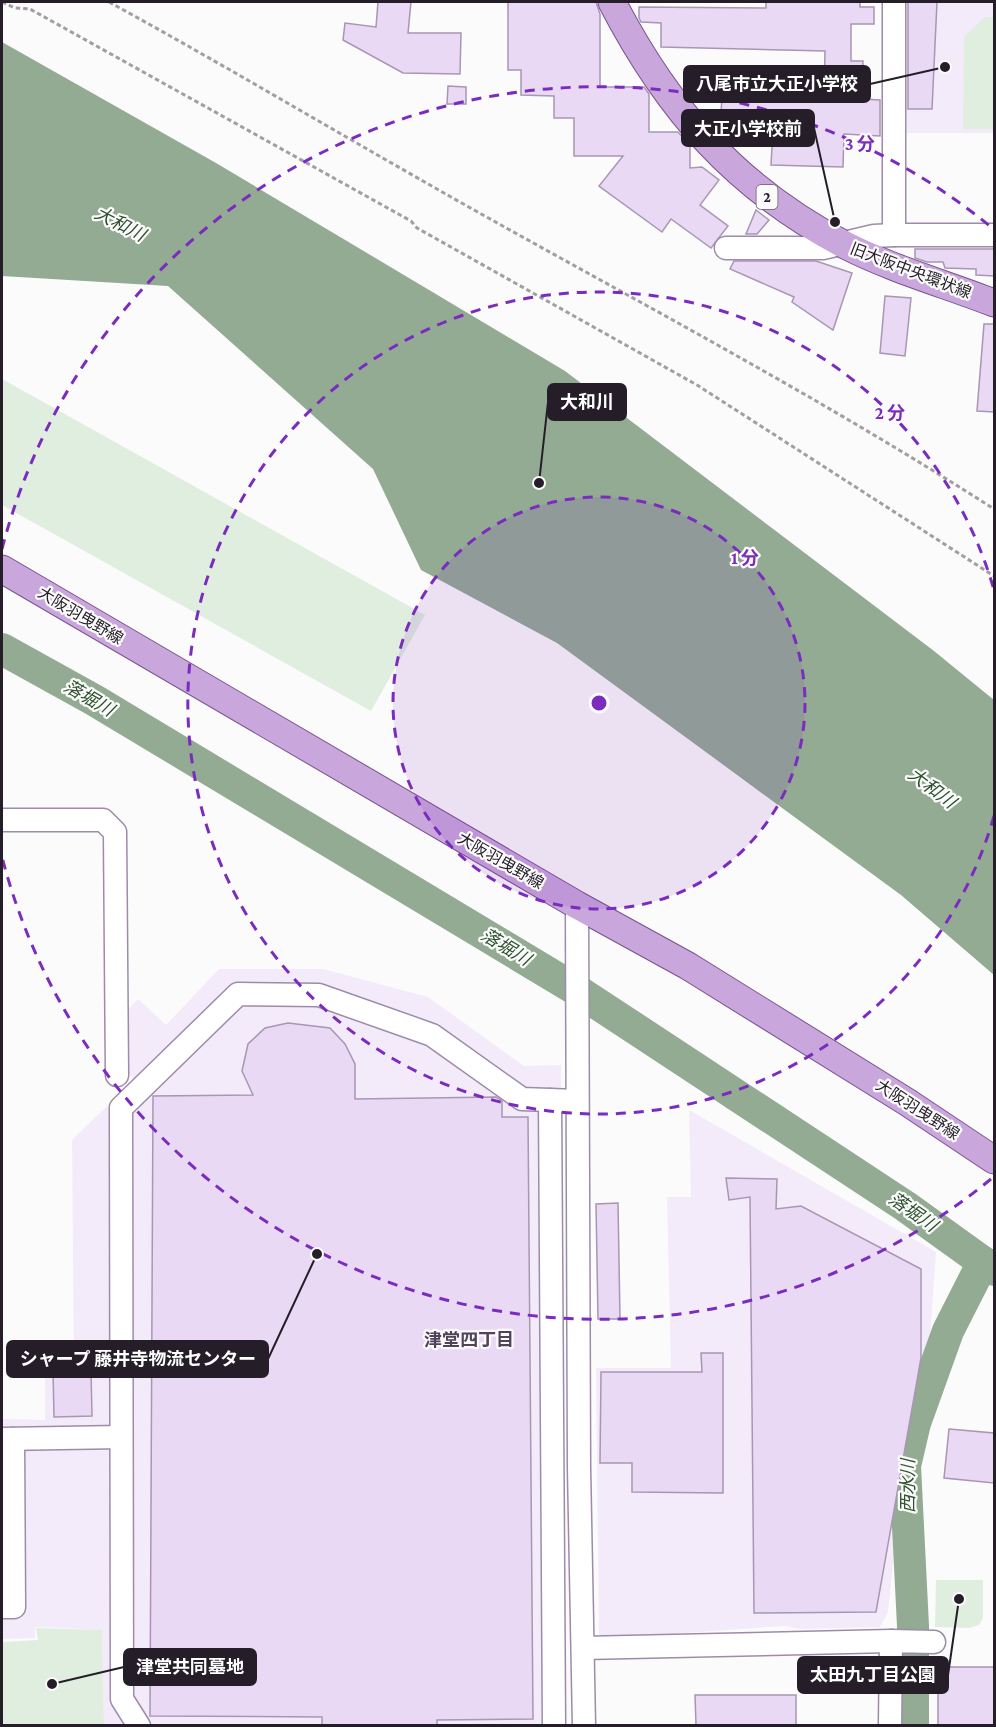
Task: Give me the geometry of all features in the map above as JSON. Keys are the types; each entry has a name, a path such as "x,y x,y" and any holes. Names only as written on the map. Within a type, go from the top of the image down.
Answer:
{"main road":[{"name":"旧大阪中央環状線","path":"612,2 634,45 670,99 720,157 772,201 845,245 994,303"},
{"name":"大阪羽曳野線","path":"2,569 577,905 688,966 897,1095 994,1160"}],"street":[{"path":"894,2 894,235"},
{"path":"726,248 824,248 845,245 874,236 894,235 994,235"},
{"path":"2,819 103,819 115,832 117,1075"},
{"path":"577,905 584,1725"},
{"path":"139,1725 122,1699 121,1108 238,994 318,995 432,1035 522,1099 577,1101"},
{"path":"550,1100 554,1725"},
{"path":"2,1607 14,1607 8,1568 7,1439 121,1437"},
{"path":"890,1725 897,1641"},
{"path":"583,1648 934,1642"}],"path":[{"path":"2,2 15,8 30,9 411,221 417,228 697,385 994,576"},
{"path":"109,2 438,190 916,458 994,509"}],"shaded area":[{"path":"898,2 994,2 994,133 895,133"},
{"path":"985,17 994,17 994,129 963,129 964,37"},
{"path":"2,379 425,615 371,711 2,505"},
{"path":"219,969 323,969 428,997 524,1066 561,1065 563,1725 104,1725 102,1630 35,1627 35,1638 2,1639 2,1388 3,1419 45,1420 45,1369 74,1367 72,1140 134,1080 125,1069 123,1015 138,999 166,1025"},
{"path":"689,1110 936,1252 929,1351 903,1467 888,1612 880,1627 800,1629 785,1626 599,1639 596,1368 671,1368 667,1197 691,1197"},
{"path":"936,1580 983,1580 983,1618 979,1625 969,1628 935,1627"},
{"path":"36,1628 102,1630 104,1725 2,1725 2,1642 38,1640"}],"water":[{"path":"2,42 216,163 565,371 934,651 994,700 994,975 901,895 557,643 421,570 373,469 168,286 2,276"}],"building":[{"path":"378,2 411,2 408,33 461,33 460,74 403,73 343,40 345,23 376,27"},
{"path":"508,2 596,2 600,14 600,87 644,87 649,94 649,132 678,132 690,145 690,168 702,167 719,180 700,205 728,226 711,248 671,219 662,232 599,186 623,156 574,156 574,118 554,118 554,96 521,95 521,70 508,70"},
{"path":"766,2 860,2 860,7 874,7 874,24 851,24 851,61 863,61 862,99 880,100 880,136 844,134 843,167 771,165 773,128 720,126 722,98 813,102 813,98 824,98 825,51 661,47 661,23 641,22 639,18 639,7 766,8"},
{"path":"908,2 937,2 932,109 908,109"},
{"path":"448,86 466,87 466,104 447,104"},
{"path":"756,210 769,220 757,234 746,234"},
{"path":"915,249 994,249 994,276 976,275 976,269 945,268 943,262 927,262 915,258"},
{"path":"734,261 816,261 852,273 833,330 792,302 794,297 730,269"},
{"path":"885,296 911,298 905,356 880,353"},
{"path":"984,324 994,324 994,412 977,411"},
{"path":"288,1023 330,1028 345,1044 355,1064 355,1099 496,1097 502,1101 502,1117 528,1117 533,1719 437,1720 437,1725 322,1725 322,1717 150,1716 153,1096 253,1095 242,1071 248,1044 265,1028"},
{"path":"726,1178 777,1179 776,1209 801,1206 921,1269 921,1358 876,1612 754,1613 750,1197 729,1200"},
{"path":"618,1203 620,1319 598,1319 596,1204"},
{"path":"701,1353 723,1353 723,1493 632,1492 632,1463 600,1463 601,1372 702,1372"},
{"path":"91,1370 92,1416 54,1417 53,1371"},
{"path":"949,1429 994,1433 994,1483 944,1478"},
{"path":"938,1667 994,1667 994,1725 938,1725"},
{"path":"695,1695 796,1695 796,1725 696,1725"}],"waterway":[{"name":"落堀川","path":"2,649 94,700 575,989 905,1206 994,1270"},
{"name":"西水川","path":"913,1726 913,1626 905,1466 915,1423 948,1331 983,1262"}],"place":[{"name":"八尾市立大正小学校","path":"945,67"},
{"name":"大正小学校前","path":"835,222"},
{"name":"大和川","path":"539,483"},
{"name":"シャープ 藤井寺物流センター","path":"317,1254"},
{"name":"太田九丁目公園","path":"959,1599"},
{"name":"津堂共同墓地","path":"52,1684"}],"district":[{"name":"津堂四丁目","path":"469,1340"}]}
